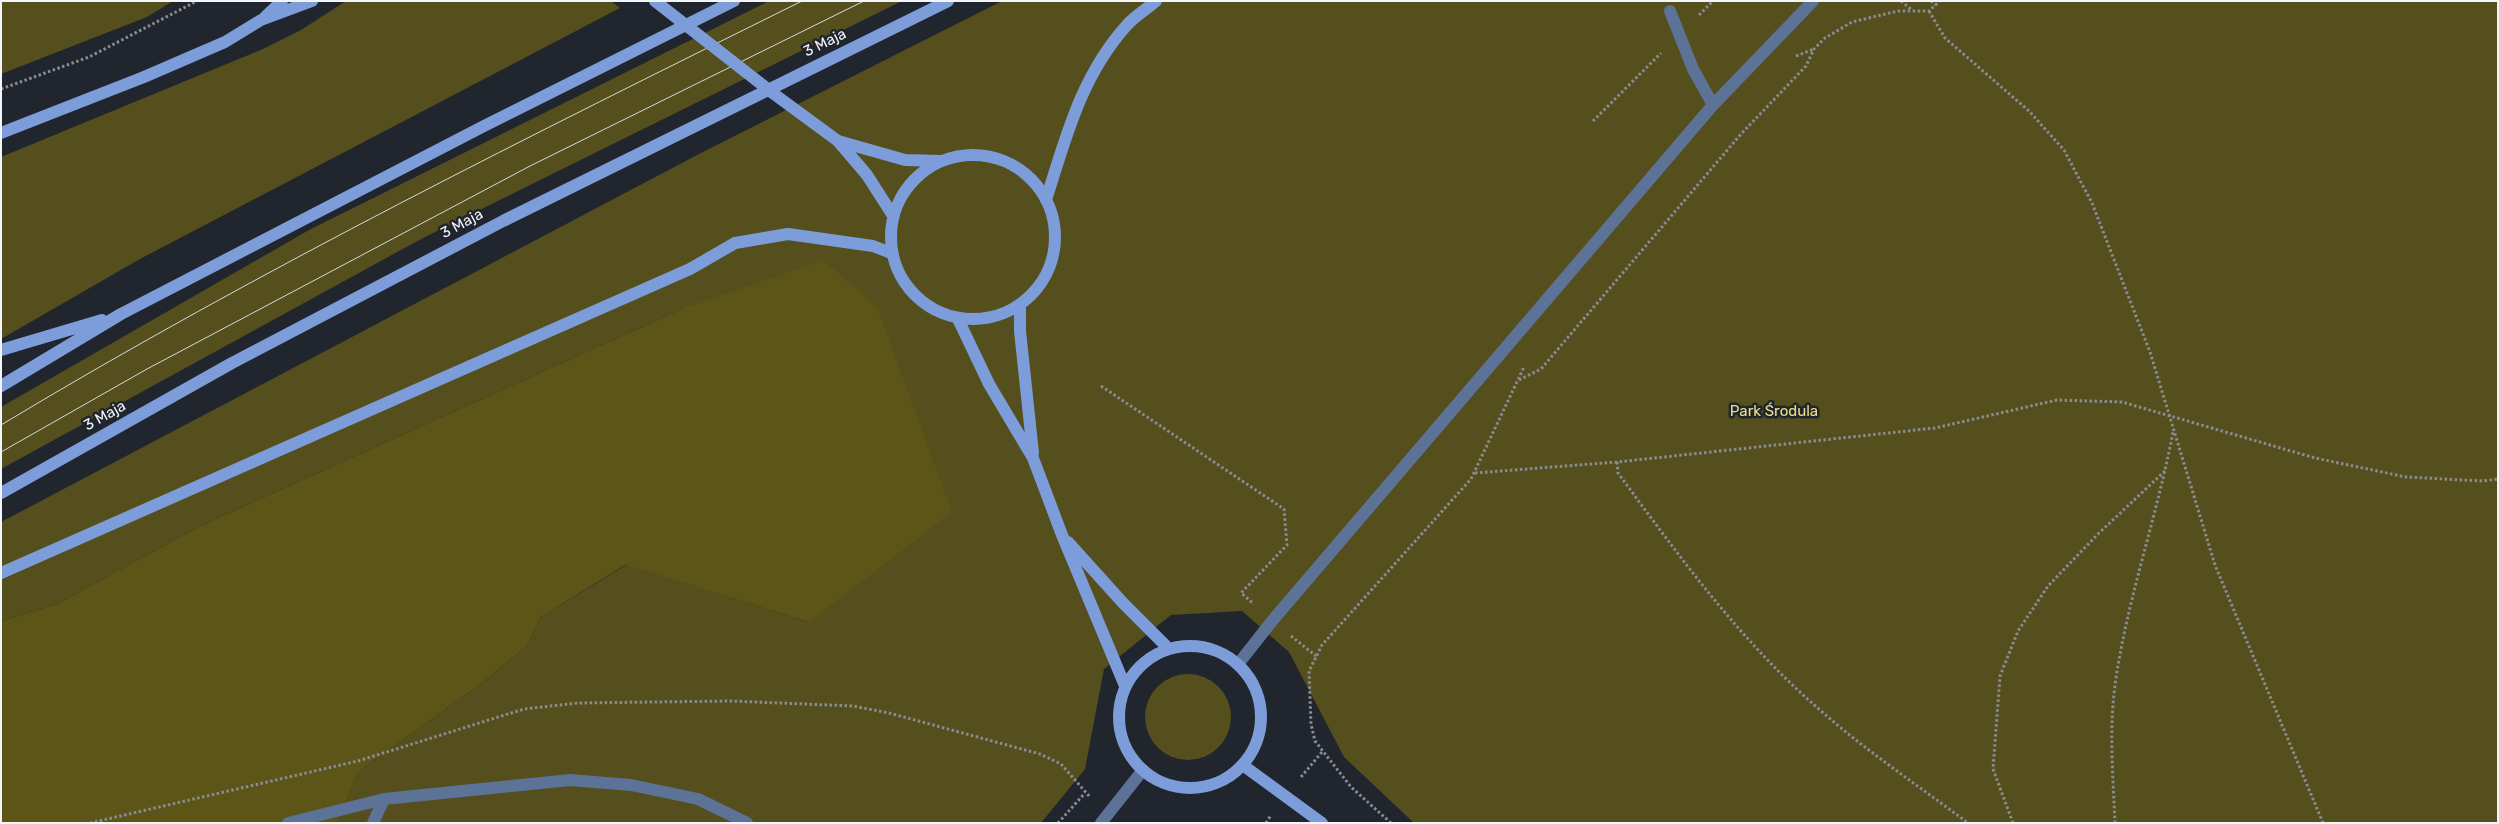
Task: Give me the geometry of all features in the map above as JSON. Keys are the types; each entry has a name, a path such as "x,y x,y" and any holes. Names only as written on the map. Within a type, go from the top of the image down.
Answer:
{"main road":[{"path":"262,20 282,1"},
{"path":"1,133 225,42 262,20 312,1"},
{"path":"655,1 774,94 838,140 867,175 892,214"},
{"path":"1,386 121,314 484,126 734,1"},
{"name":"3 Maja","path":"1,493 232,363 503,221 948,1"},
{"path":"1046,200 1071,120 1090,76 1127,25 1156,1"},
{"path":"838,140 905,160 943,161"},
{"path":"973,154 998,158 1019,168 1037,184 1046,200 1052,231 1053,258 1044,283 1020,306 1002,317 958,319 935,310 917,297 902,278 891,254 889,232 892,214 904,191 918,173 943,161 973,154"},
{"path":"1,573 690,269 735,243 788,234 873,246 891,254"},
{"path":"1020,306 1020,330 1033,458"},
{"path":"1,350 121,314"},
{"path":"958,319 989,384 1033,458 1062,535 1125,686"},
{"path":"1062,535 1123,603 1169,649"},
{"path":"1195,647 1216,649 1239,664 1255,686 1261,711 1257,742 1244,766 1222,781 1195,786 1167,786 1143,770 1126,750 1119,726 1119,705 1125,686 1136,669 1151,657 1169,649 1195,647"},
{"path":"1244,766 1322,823"}],"street":[{"path":"1239,664 1272,621 1713,105 1813,1"},
{"path":"1670,11 1693,69 1713,105"},
{"path":"1101,823 1143,770"},
{"path":"288,823 384,799 570,780 631,785 698,799 746,823"},
{"path":"373,823 384,799"}],"path":[{"path":"1,89 89,57 197,1"},
{"path":"1593,121 1712,1"},
{"path":"1901,1 1913,11"},
{"path":"1932,1 1936,5"},
{"path":"1391,823 1351,787 1322,752 1313,736 1310,716 1309,671 1322,645 1475,473 1518,380 1542,369 1741,134 1806,66 1814,49 1825,38 1852,22 1898,11 1929,11 1940,1"},
{"path":"1929,11 1945,38 2029,111 2064,150 2092,203 2150,352 2215,565 2323,823"},
{"path":"1101,386 1284,509 1287,544 1241,593 1272,621 1316,656"},
{"path":"1475,473 1617,462 1936,428 2057,400 2122,402 2315,458 2406,477 2483,481 2498,479"},
{"path":"2115,823 2112,762 2115,686 2135,588 2174,432"},
{"path":"1617,462 1618,473 1677,554 1721,609 1769,660 1819,710 1968,823"},
{"path":"2013,823 1992,769 2000,676 2018,631 2048,586 2099,532 2166,470"},
{"path":"90,823 358,762 517,711 578,704 731,701 801,703 866,708 1040,754 1061,764 1085,792 1058,823"},
{"path":"1302,776 1322,752"}],"green space":[{"path":"1,1 173,1 147,17 1,74"},
{"path":"346,1 611,1 620,8 140,259 1,339 1,157 263,49 301,30"},
{"path":"769,1 902,1 421,239 1,469 1,407 309,230"},
{"name":"Park Środula","path":"1002,1 2498,1 2498,823 1414,823 1344,757 1289,652 1242,611 1171,615 1104,669 1085,769 1041,823 338,823 358,772 482,683 527,646 541,617 626,565 809,622 684,308 200,526 57,604 1,621 1,522 699,154"},
{"path":"1180,674 1196,674 1205,677 1219,686 1228,700 1231,717 1228,734 1219,748 1205,757 1196,760 1180,760 1164,753 1152,741 1145,725 1145,709 1152,693 1164,681"}],"shaded area":[{"path":"823,260 877,307 952,512 809,622 625,565 541,617 527,646 482,683 358,772 338,823 1,823 1,621 57,604 200,526 684,308"}],"tram line":[{"path":"1,425 197,312 397,205 802,1"},
{"path":"1,452 147,369 530,166 864,1"}]}
